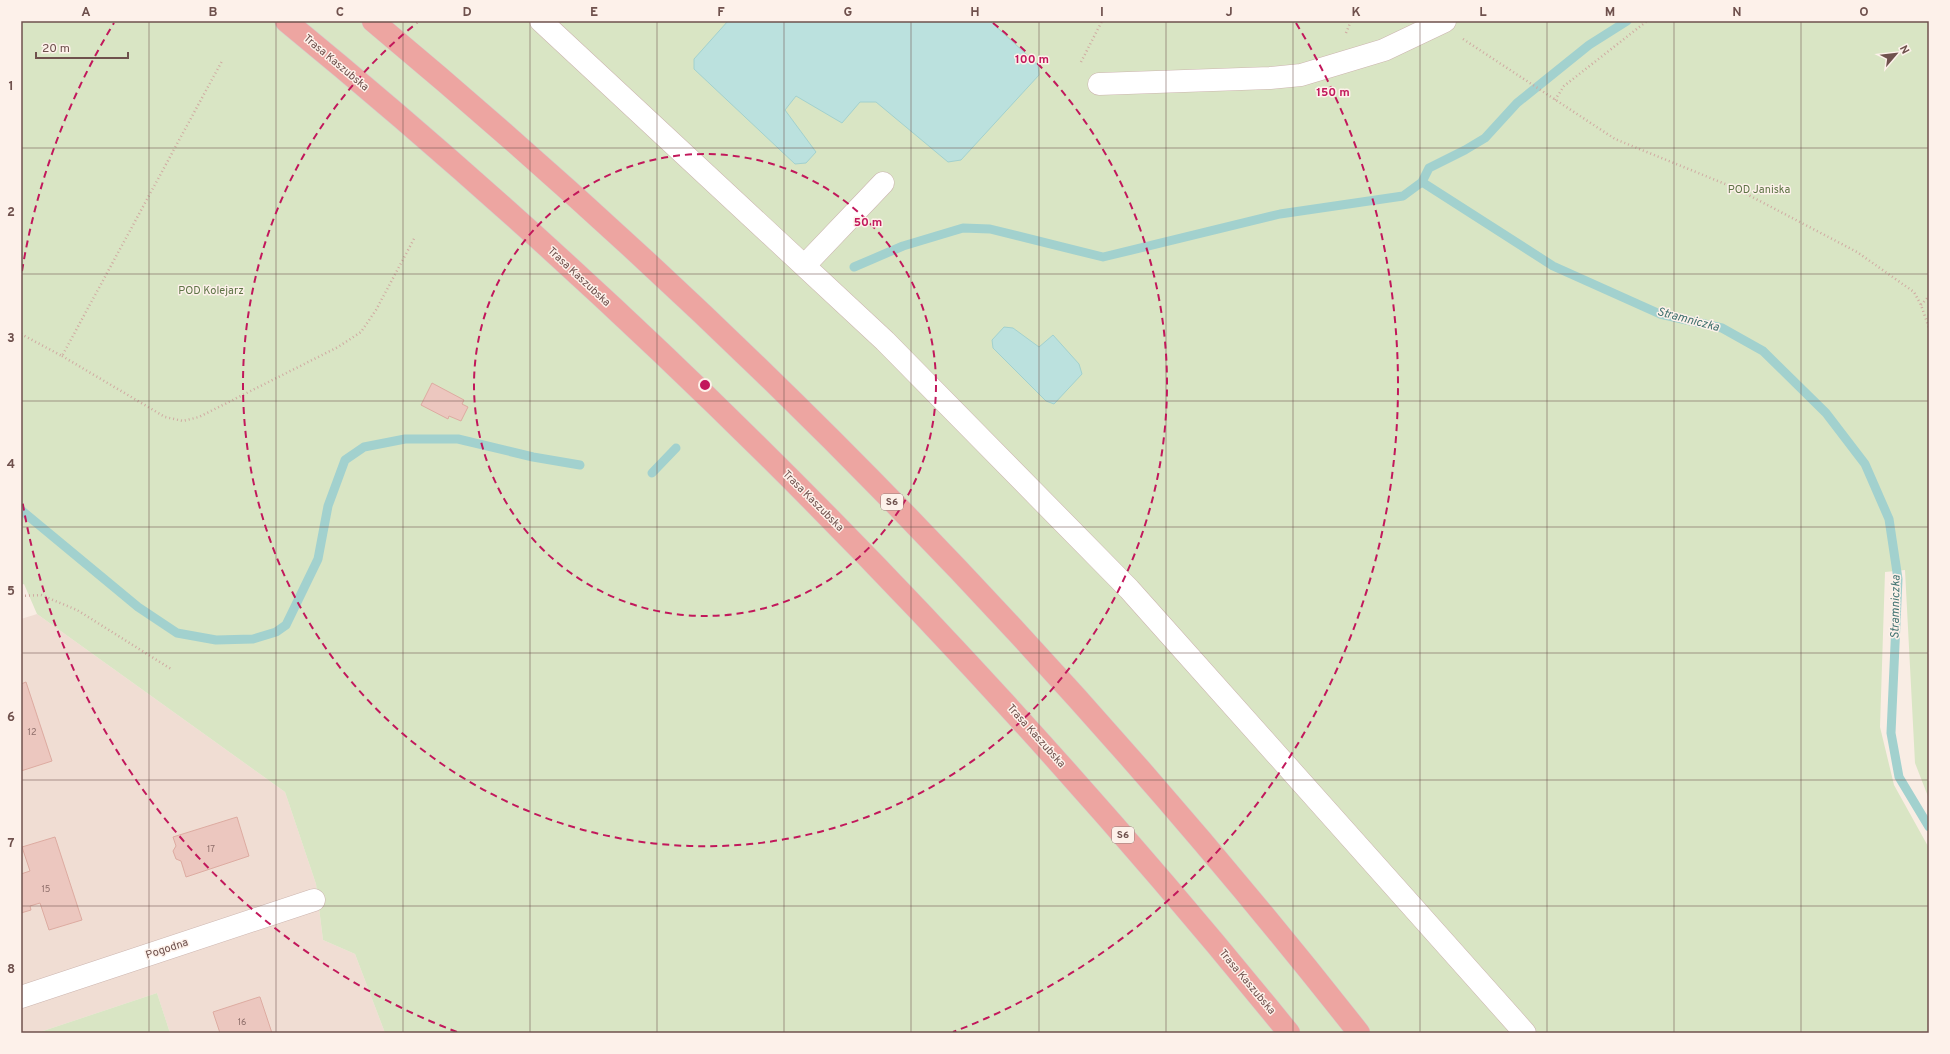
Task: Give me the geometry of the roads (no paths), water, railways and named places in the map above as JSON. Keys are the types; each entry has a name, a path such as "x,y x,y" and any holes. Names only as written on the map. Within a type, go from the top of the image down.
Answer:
{"highway":[{"name":"Trasa Kaszubska","path":"286,21 436,148 568,266 734,422 950,643 1056,758 1142,856 1289,1033"},
{"name":"S6","path":"373,21 479,111 644,260 786,395 916,526 1024,641 1135,764 1268,918 1359,1033"}],"street":[{"path":"541,21 885,341 1129,588 1525,1033"},
{"path":"1099,84 1270,78 1301,75 1384,50 1444,22"},
{"path":"805,265 883,183"},
{"name":"Pogodna","path":"21,997 314,900"}],"water":[{"path":"728,21 990,21 1038,65 1039,75 961,160 948,162 876,102 860,102 842,123 796,96 785,110 816,152 806,163 795,164 694,69 694,59"},
{"path":"1004,327 1013,328 1039,347 1053,335 1079,364 1082,374 1054,404 1046,401 993,348 992,340"}],"waterway":[{"path":"854,267 903,246 963,228 990,229 1103,257 1280,214 1403,196 1422,182 1429,168 1485,138 1517,103 1589,45 1627,21"},
{"name":"Stramniczka","path":"1422,182 1553,266 1660,314 1722,328 1763,351 1826,413 1865,464 1889,519 1898,579 1891,733 1899,777 1929,827"},
{"path":"21,510 138,607 177,633 216,640 253,639 276,632 286,625 318,559 328,506 345,460 364,447 405,439 458,439 533,457 580,465"},
{"path":"652,473 676,448"}],"park label":[{"name":"POD Janiska","path":"1759,190"},
{"name":"POD Kolejarz","path":"211,291"}]}
